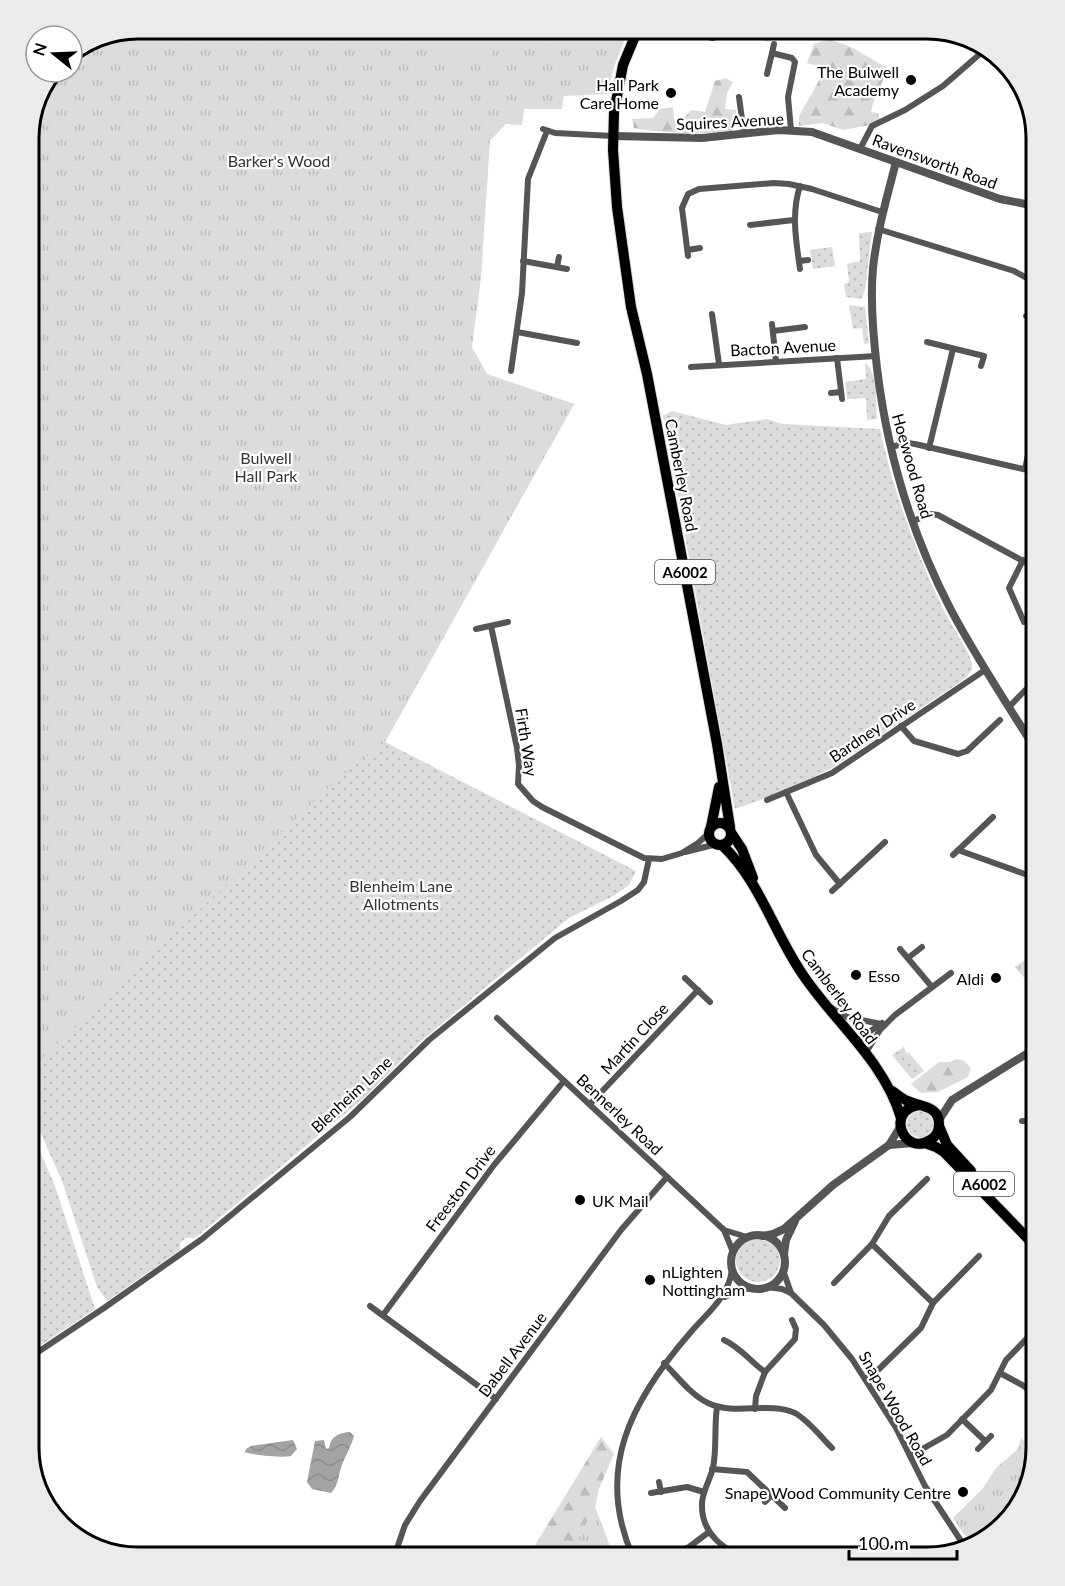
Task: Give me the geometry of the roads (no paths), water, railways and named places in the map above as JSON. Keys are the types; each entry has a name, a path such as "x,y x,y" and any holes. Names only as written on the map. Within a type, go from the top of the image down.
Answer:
{"main road":[{"name":"A6002","path":"613,136 619,82 634,39"},
{"name":"Camberley Road","path":"613,136 615,185 631,307 676,526 731,831 751,870 754,885"},
{"name":"Camberley Road","path":"710,830 717,803 720,771"},
{"path":"719,822 725,823 731,831 729,841 719,845 710,839 710,830 719,822"},
{"name":"Camberley Road","path":"719,845 736,860 754,885 785,948 824,1004 866,1054 892,1090 907,1101 919,1105"},
{"name":"Camberley Road","path":"892,1090 901,1122"},
{"path":"919,1105 932,1109 939,1123 935,1136 920,1143 905,1137 901,1122 908,1108 919,1105"},
{"name":"A6002","path":"939,1123 947,1145 1026,1227"},
{"name":"A6002","path":"920,1143 944,1152 1026,1237"}],"street":[{"path":"767,74 774,44"},
{"path":"772,53 792,58 795,62 788,97 791,130"},
{"path":"860,149 872,126 905,110 943,86 979,54"},
{"path":"740,97 744,134"},
{"path":"511,371 517,332 528,178 545,130 555,133 613,136"},
{"name":"Squires Avenue","path":"613,136 702,138 791,130 812,132 860,149"},
{"name":"Ravensworth Road","path":"860,149 1000,199 1026,204"},
{"name":"Hoewood Road","path":"896,162 878,229 872,290 876,356 882,405 891,447 913,521 934,574 985,670 1026,734"},
{"path":"700,248 688,253 682,208 688,194 699,189 774,183 800,186 882,212"},
{"path":"800,186 795,203 794,220 799,265 808,260"},
{"path":"750,225 794,220"},
{"path":"878,229 1014,271 1026,278"},
{"path":"557,267 559,256"},
{"path":"523,261 567,269"},
{"path":"705,321 713,317 719,364"},
{"path":"794,320 795,328"},
{"path":"776,361 772,328 805,327"},
{"path":"517,332 577,343"},
{"path":"562,349 564,341"},
{"path":"927,342 984,356 981,366"},
{"path":"929,448 953,349"},
{"name":"Bacton Avenue","path":"691,367 876,356"},
{"path":"831,393 842,396 837,358"},
{"path":"504,359 513,361"},
{"path":"891,447 907,443 1025,469 1026,464"},
{"path":"913,521 931,514 938,515 1026,562"},
{"path":"1023,560 1009,588 1024,621"},
{"path":"476,629 508,622"},
{"name":"Firth Way","path":"491,626 517,748 518,784 533,801 542,807 639,857 649,859"},
{"name":"Bardney Drive","path":"767,800 832,773 985,670"},
{"path":"1009,707 1026,689"},
{"path":"901,726 914,741 958,754 967,751 1000,720"},
{"path":"984,721 991,728"},
{"path":"786,792 816,855 840,884"},
{"path":"953,855 993,817"},
{"path":"682,853 698,843 710,830"},
{"path":"832,891 885,842"},
{"path":"649,859 662,859 719,845"},
{"path":"958,850 1026,874"},
{"name":"Blenheim Lane","path":"39,1351 202,1239 350,1117 429,1040 555,938 621,902 638,890 644,882 649,859"},
{"path":"908,958 922,948"},
{"path":"900,949 932,987"},
{"path":"866,1054 880,1030 951,973"},
{"path":"685,978 710,1002"},
{"name":"Martin Close","path":"590,1104 698,990"},
{"path":"824,1004 848,1017 881,1024"},
{"path":"855,1041 896,1015"},
{"name":"Bennerley Road","path":"497,1018 724,1230 733,1252"},
{"path":"939,1123 952,1100 1026,1054"},
{"name":"Freeston Drive","path":"383,1315 509,1145 564,1081"},
{"path":"1022,1121 1026,1120"},
{"path":"629,1547 620,1517 617,1489 619,1458 630,1423 643,1394 664,1363 722,1299 730,1284 733,1252 747,1237 779,1232 833,1185 889,1145 901,1122"},
{"path":"889,1145 920,1143"},
{"name":"Dabell Avenue","path":"397,1547 411,1514 621,1230 667,1177"},
{"path":"834,1283 872,1244 889,1216 927,1179"},
{"path":"767,1287 778,1280 783,1270 786,1240 798,1217"},
{"name":"Bennerley Road","path":"724,1230 747,1237"},
{"path":"763,1236 778,1244 784,1254"},
{"path":"872,1244 933,1304"},
{"path":"866,1379 921,1328 933,1304 979,1257"},
{"path":"732,1270 741,1283 752,1288"},
{"name":"Snape Wood Road","path":"783,1270 791,1293 840,1344 866,1379 925,1486 961,1541"},
{"path":"722,1299 740,1290 752,1288 776,1287 791,1293"},
{"path":"370,1306 496,1399"},
{"path":"755,1409 756,1396 765,1372 792,1343 796,1329 792,1320"},
{"path":"796,1329 806,1329"},
{"path":"910,1456 938,1442 991,1390 1010,1356 1026,1339"},
{"path":"724,1340 734,1340 750,1362 765,1372"},
{"path":"664,1363 701,1399 717,1407 785,1410 795,1413 829,1445 820,1449"},
{"path":"1000,1372 1026,1388"},
{"path":"717,1407 712,1468 704,1492 703,1513 709,1532 723,1547"},
{"path":"962,1419 985,1441"},
{"path":"978,1449 991,1436"},
{"path":"712,1468 747,1472 785,1508"},
{"path":"659,1482 661,1492"},
{"path":"651,1493 691,1487 704,1492"},
{"path":"765,1503 772,1495"},
{"path":"689,1547 709,1532"}],"water":[{"path":"350,1432 354,1436 334,1490 331,1493 312,1489 307,1482 315,1441 324,1440 326,1449 336,1436"},
{"path":"293,1440 297,1449 291,1456 268,1456 245,1452 251,1446"}],"place":[{"name":"The Bulwell Academy","path":"911,80"},
{"name":"Hall Park Care Home","path":"671,93"},
{"name":"Esso","path":"856,975"},
{"name":"Aldi","path":"996,978"},
{"name":"UK Mail","path":"580,1200"},
{"name":"nLighten Nottingham","path":"650,1280"},
{"name":"Snape Wood Community Centre","path":"963,1492"}],"park label":[{"name":"Barker's Wood","path":"279,160"},
{"name":"Bulwell Hall Park","path":"266,466"},
{"name":"Blenheim Lane Allotments","path":"401,894"}]}
